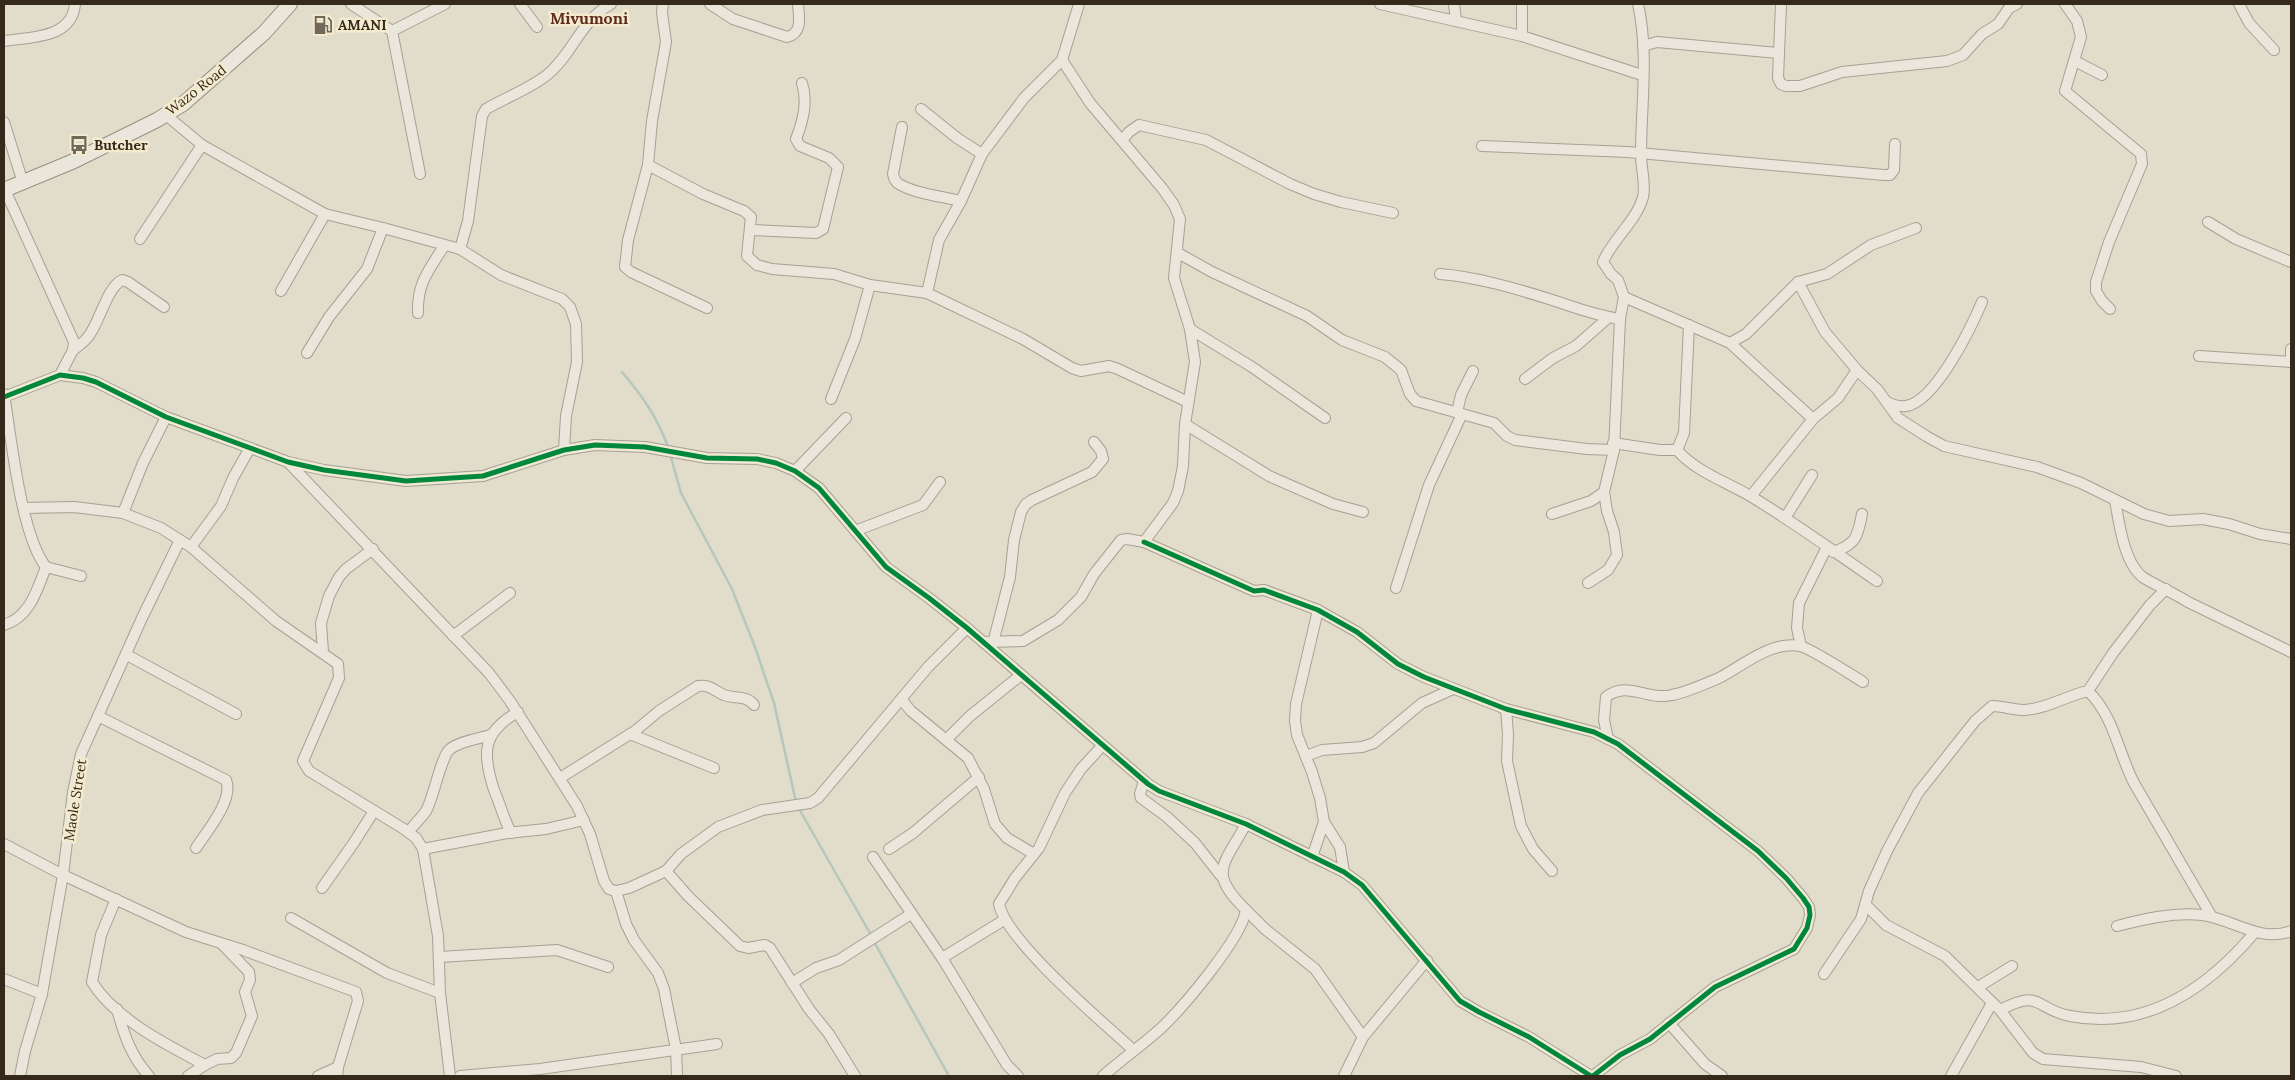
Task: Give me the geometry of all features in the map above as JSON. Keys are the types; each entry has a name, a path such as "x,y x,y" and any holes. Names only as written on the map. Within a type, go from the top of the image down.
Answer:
{"main road":[{"name":"Wazo Road","path":"4,190 74,162 166,115 196,94 264,33 287,5"}],"street":[{"path":"4,41 37,37 60,29 71,17 75,4"},
{"path":"351,4 392,31 420,174"},
{"path":"392,31 445,4"},
{"path":"520,4 537,27"},
{"path":"460,249 468,221 482,116 486,109 546,76 560,62 590,21 611,4"},
{"path":"663,4 662,13 666,42 652,121 648,165 628,240 626,267 631,272 707,308"},
{"path":"710,4 733,19 787,37 796,34 798,30 798,4"},
{"path":"927,293 939,240 982,154 1024,98 1062,60 1079,4"},
{"path":"1380,4 1522,36 1642,75"},
{"path":"1454,4 1456,21"},
{"path":"1522,4 1522,36"},
{"path":"1588,583 1608,570 1617,555 1614,532 1607,511 1604,492 1614,447 1620,319 1624,297 1618,280 1611,274 1603,262 1607,252 1635,216 1644,196 1641,155 1643,46 1642,22 1638,4"},
{"path":"1781,4 1778,78 1781,84 1786,86 1800,86 1842,72 1947,60 1964,55 1982,34 1998,24 2009,8 2017,4"},
{"path":"2065,4 2080,30 2081,37 2066,91 2117,132 2141,154 2142,160 2138,175 2109,242 2096,282 2096,291 2110,309"},
{"path":"2239,4 2248,23 2274,50"},
{"path":"1643,46 1657,42 1778,53"},
{"path":"1062,60 1090,103 1174,205 1180,219 1178,253 1174,263 1174,278 1190,329 1194,362 1185,424 1183,466 1178,491 1165,515 1144,542"},
{"path":"2075,61 2102,75"},
{"path":"751,230 816,233 823,229 838,167 829,158 800,146 796,139 801,128 805,97 802,83"},
{"path":"921,109 957,138 982,154"},
{"path":"166,115 202,145 325,214 460,249 501,275 562,299 570,307 576,324 577,362 566,416 564,450"},
{"path":"4,122 23,183"},
{"path":"1122,140 1139,125 1206,140 1290,184 1314,194 1393,213"},
{"path":"902,127 893,174 897,184 960,201"},
{"path":"1482,146 1628,152 1641,155 1884,176 1890,175 1894,170 1895,144"},
{"path":"140,240 202,145"},
{"path":"648,165 703,194 744,211 751,217 747,256 757,265 802,272 834,274 870,285 927,293 1023,339 1081,372 1109,366 1188,402"},
{"path":"4,190 74,342 73,350"},
{"path":"281,291 325,214"},
{"path":"2208,222 2236,239 2291,262"},
{"path":"307,353 329,317 367,269 383,228"},
{"path":"1730,343 1746,334 1798,282 1826,274 1871,245 1916,228"},
{"path":"418,313 417,295 421,284 444,246"},
{"path":"1178,253 1212,272 1307,316 1342,340 1385,357 1402,370 1410,394 1416,400 1494,423 1507,436 1515,440 1587,449 1614,447 1677,450 1688,462 1751,496 1877,581"},
{"path":"1440,274 1511,288 1595,315 1620,319"},
{"path":"60,375 73,350 91,333 114,286 122,280 128,282 164,307"},
{"path":"1798,282 1824,332 1857,370 1877,389 1898,418 1944,446 2037,467 2081,483 2144,514 2169,521 2203,519 2229,524 2260,534 2291,539"},
{"path":"831,399 855,339 870,285"},
{"path":"1624,297 1730,343 1813,419"},
{"path":"1887,402 1897,406 1907,406 1920,400 1933,387 1958,350 1982,302"},
{"path":"1525,379 1553,358 1576,346 1609,317"},
{"path":"1677,450 1684,433 1689,325"},
{"path":"1190,329 1252,367 1326,418"},
{"path":"2199,356 2291,362 2291,349"},
{"path":"1751,496 1813,419 1838,398 1857,370"},
{"path":"1396,588 1429,485 1460,413 1461,395 1473,371"},
{"path":"81,576 46,567 32,544 4,396 60,375 96,382 166,416 288,462 324,470 406,481 483,476 564,450 595,445 645,447 707,458 757,459 776,463 795,471 819,488 886,567 988,642 1021,675 1144,781 1159,791 1246,824 1344,872 1362,885 1460,1001 1529,1037 1592,1076 1620,1054 1650,1039 1716,987 1794,949 1808,928 1809,907 1786,878 1758,852 1637,758 1608,739 1594,732 1506,709 1453,689 1398,664 1356,632 1318,610 1264,590 1254,591 1144,542 1127,539 1121,540 1094,574 1081,597 1058,620 1023,640 988,642"},
{"path":"123,513 142,463 166,416"},
{"path":"795,471 846,418"},
{"path":"1185,424 1269,476 1333,504 1363,512"},
{"path":"988,642 1010,576 1014,540 1021,512 1026,504 1032,500 1097,469 1103,459 1101,451 1094,442"},
{"path":"191,546 221,506 233,478 250,448"},
{"path":"288,462 304,481 373,549 489,673 518,712 560,778 584,820 604,881 609,889 616,891 643,883 666,871 681,854 718,827 762,810 810,803 818,798 928,666 967,628"},
{"path":"1785,518 1812,475"},
{"path":"855,531 923,506 940,482"},
{"path":"1552,514 1591,501 1604,492"},
{"path":"2115,500 2119,528 2132,566 2143,576 2188,602 2291,652"},
{"path":"24,508 74,507 123,513 160,528 191,546 276,621 338,664 339,678 302,761 309,772 408,832 416,838 423,849 438,936 440,993 450,1076"},
{"path":"1830,550 1844,548 1856,538 1862,514"},
{"name":"Maole Street","path":"20,1076 25,1051 42,994 63,875 73,792 81,754 142,618 180,540"},
{"path":"322,652 321,623 329,596 346,569 373,549"},
{"path":"1801,646 1797,628 1799,603 1830,550"},
{"path":"4,625 14,622 27,608 46,567"},
{"path":"1824,974 1861,919 1869,891 1887,851 1918,793 1983,712 1992,706 2023,710 2040,708 2063,698 2088,691 2150,605 2166,589"},
{"path":"454,636 510,593"},
{"path":"1318,610 1296,704 1296,735 1306,756 1320,798 1324,822 1340,847 1344,872"},
{"path":"1608,739 1604,720 1606,696 1613,691 1621,688 1653,696 1672,695 1718,679 1776,648 1801,646 1864,682"},
{"path":"127,655 236,714"},
{"path":"947,739 970,716 1021,675"},
{"path":"560,778 630,734 659,711 698,686 704,685 725,696 745,698 754,704"},
{"path":"1306,756 1322,750 1362,747 1374,743 1422,702 1453,689"},
{"path":"2088,691 2099,701 2119,743 2130,776 2212,917"},
{"path":"901,700 911,711 968,758 988,798 995,824 1007,838 1034,854"},
{"path":"1506,709 1508,734 1507,761 1521,826 1533,849 1552,872"},
{"path":"512,833 487,768 486,752 490,735 502,721 518,712"},
{"path":"98,716 226,780 228,791 226,801 196,848"},
{"path":"630,734 714,768"},
{"path":"408,832 426,812 435,791 443,758 449,750 465,742 490,735"},
{"path":"1102,746 1081,769 1065,793 1046,838 1015,878 999,904 1004,920 1052,974 1133,1050"},
{"path":"889,849 913,833 979,777"},
{"path":"1144,781 1140,794 1141,798 1167,817 1195,842 1221,876 1225,886 1264,929 1315,968 1363,1037"},
{"path":"322,888 374,811"},
{"path":"423,849 512,833 546,829 584,820"},
{"path":"1312,857 1324,822"},
{"path":"1221,876 1224,865 1246,824"},
{"path":"4,844 63,875 186,932 220,942 356,992 358,1001 338,1071 318,1076"},
{"path":"873,857 942,958 986,1034 1007,1065 1018,1076"},
{"path":"666,871 694,903 740,946 748,948 765,945 770,948 809,1009 829,1034 856,1076"},
{"path":"616,891 626,924 634,940 658,973 664,989 676,1049 677,1076"},
{"path":"116,899 101,936 92,982 98,992 141,1028 205,1065"},
{"path":"1866,905 1886,925 1895,931 1945,956 1996,1006 2026,1045 2042,1059 2141,1067 2176,1076"},
{"path":"1103,1076 1175,1013 1230,946 1241,926 1246,910"},
{"path":"792,983 816,968 838,960 911,914"},
{"path":"2117,926 2174,915 2212,917 2255,932 2279,936 2291,931"},
{"path":"291,918 387,973 440,993"},
{"path":"942,958 1004,920"},
{"path":"1951,1076 1996,1006 2025,999 2035,1000 2059,1014 2071,1016 2102,1019 2134,1016 2191,992 2234,958 2255,932"},
{"path":"188,1076 217,1059 231,1058 236,1053 252,1016 245,992 250,980 249,972 220,942"},
{"path":"439,957 557,950 608,967"},
{"path":"1344,1076 1363,1037 1427,960"},
{"path":"1978,987 2012,966"},
{"path":"4,979 42,994"},
{"path":"117,1009 126,1041 137,1063 149,1076"},
{"path":"1669,1023 1705,1064 1722,1076"},
{"path":"460,1076 540,1069 716,1044"}],"waterway":[{"path":"622,372 649,408 660,427 669,449"},
{"path":"670,454 681,493 732,589 755,647 774,703 796,802"},
{"path":"798,807 871,935"},
{"path":"873,940 949,1076"}],"cycle path":[{"path":"4,397 60,375 83,378 96,382 166,417 288,462 324,470 406,481 483,476 564,450 595,445 645,447 707,458 757,459 776,463 795,471 819,488 886,567 967,628 1148,784 1159,791 1246,824 1344,872 1362,885 1460,1001 1529,1037 1591,1076"},
{"path":"1144,542 1254,591 1264,590 1318,610 1357,632 1398,664 1424,677 1506,709 1594,732 1618,744 1758,851 1786,878 1803,898 1809,907 1810,915 1807,928 1794,949 1715,987 1650,1039 1620,1055 1593,1076"}],"place":[{"name":"AMANI","path":"323,25"},
{"name":"Butcher","path":"79,145"}],"district":[{"name":"Mivumoni","path":"589,18"}]}
